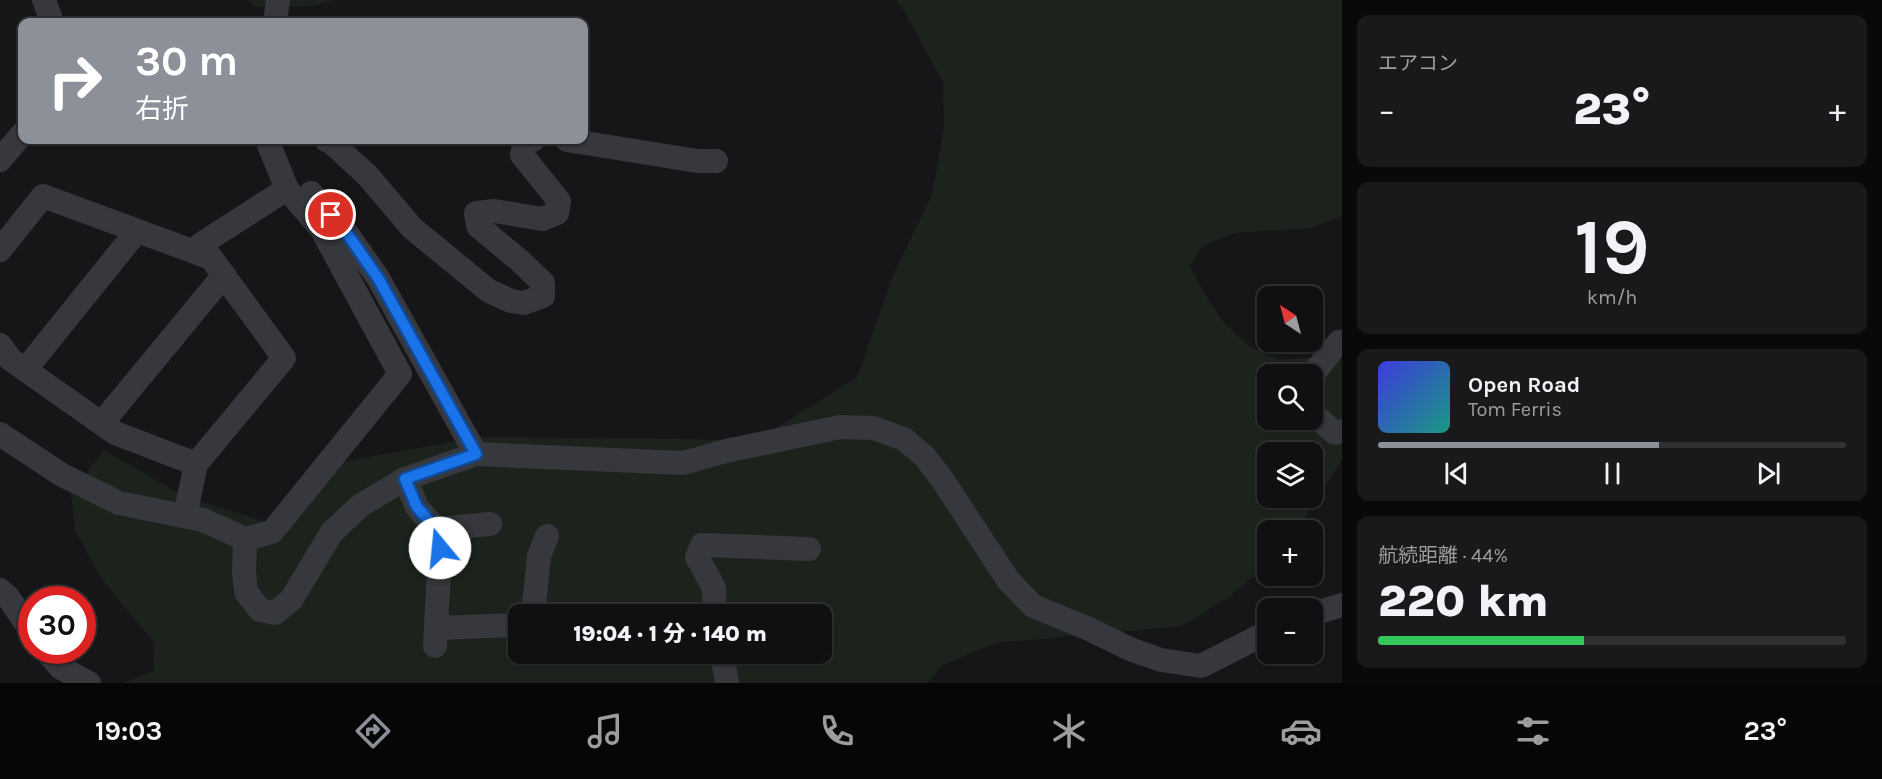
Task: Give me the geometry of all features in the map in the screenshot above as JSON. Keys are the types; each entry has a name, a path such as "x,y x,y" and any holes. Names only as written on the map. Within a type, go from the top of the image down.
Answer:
{"street":[{"path":"44,0 51,18"},
{"path":"276,18 278,0"},
{"path":"0,160 18,139"},
{"path":"588,143 697,161 716,161"},
{"path":"0,434 62,476 119,503 203,520 245,539 272,532 400,374 322,230 287,189 269,144"},
{"path":"269,144 346,232 378,278 476,454"},
{"path":"333,144 368,176 412,228 489,291 511,301 524,303 543,296 543,283 478,226 476,213 495,211 542,219 557,213 559,201 522,155 524,144"},
{"path":"185,516 196,464 284,358 201,244 287,189"},
{"path":"0,250 43,196 137,231 218,267"},
{"path":"25,370 137,231"},
{"path":"102,423 218,267"},
{"path":"1321,364 1339,342"},
{"path":"0,345 10,359 115,433 196,464"},
{"path":"1323,423 1335,433 1342,431"},
{"path":"245,539 246,592 260,610 275,613 291,600 332,532 361,505 405,479 476,454 683,463 726,451 840,427 873,428 904,439 926,457 1008,580 1033,606 1130,649 1161,660 1201,666 1257,638"},
{"path":"405,479 417,507 436,529 490,524"},
{"path":"441,528 436,637 508,627"},
{"path":"534,604 539,556 548,536"},
{"path":"715,604 714,588 697,557 702,545 809,549"},
{"path":"0,591 8,597 18,612"},
{"path":"1323,611 1342,605"},
{"path":"57,664 89,683"},
{"path":"724,664 727,683"}],"shaded area":[{"path":"248,0 335,0 313,6 257,7"},
{"path":"896,0 1342,0 1342,216 1312,228 1235,233 1202,246 1190,267 1225,324 1257,352 1279,360 1333,356 1342,361 1342,460 1323,490 1323,442 1257,442 1257,508 1311,508 1303,520 1257,520 1257,573 1229,597 1182,626 996,643 942,665 928,683 123,683 153,671 154,643 101,578 75,531 71,494 104,450 185,497 268,522 336,463 479,437 723,440 770,432 857,377 894,273 932,195 944,126 943,82"}],"route":[{"path":"331,215 346,232 378,278 476,454 405,479 417,507 436,529 441,528 440,548"}]}
